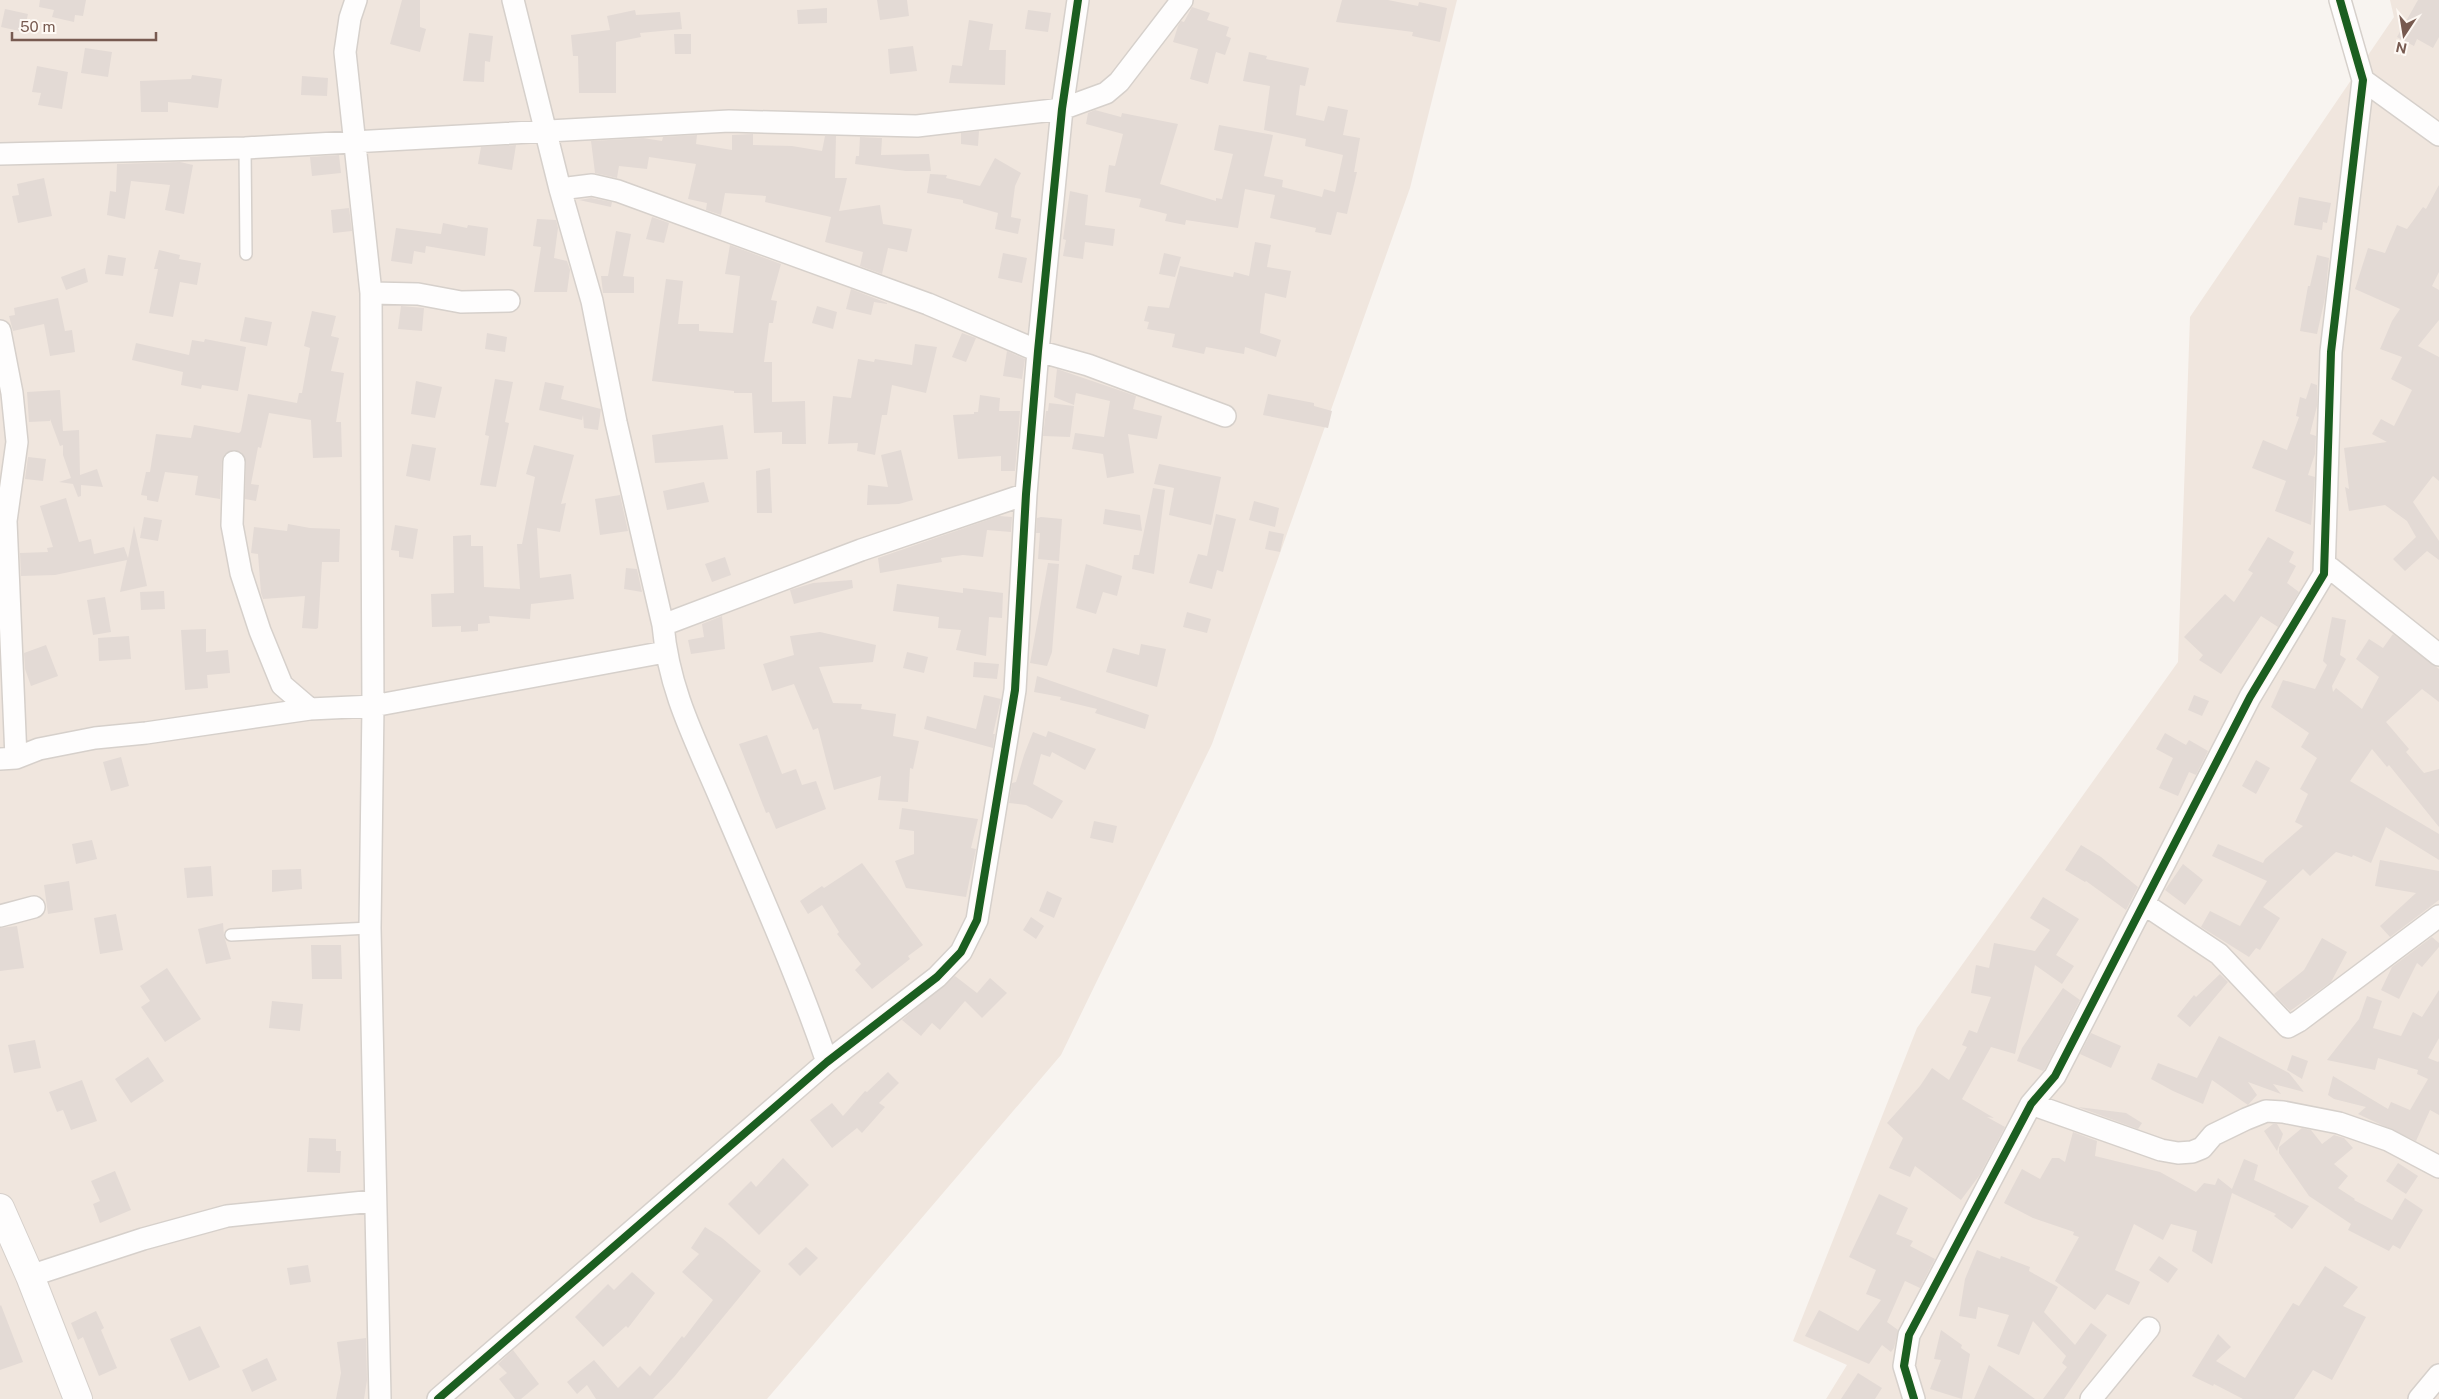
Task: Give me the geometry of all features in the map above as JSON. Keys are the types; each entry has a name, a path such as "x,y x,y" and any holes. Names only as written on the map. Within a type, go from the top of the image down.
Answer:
{"street":[{"path":"356,0 350,18 346,52 371,293 373,706 370,928 374,1201 380,1399"},
{"path":"513,0 560,189 592,301 616,422 663,625 665,652 671,678 692,738 804,995 827,1062"},
{"path":"438,1399 827,1062 936,977 961,952 977,920 1015,690 1026,494 1038,351 1062,109 1078,0"},
{"path":"0,154 245,148 547,133 729,121 917,126 1062,109 1106,93 1119,82 1182,0"},
{"path":"2324,574 2331,352 2364,80 2340,0"},
{"path":"2364,80 2439,135"},
{"path":"560,189 592,185 618,191 928,304 1038,351 1088,366 1225,416"},
{"path":"371,293 418,294 461,302 509,301"},
{"path":"0,331 12,393 17,442 3,524 8,758 39,749 95,738 146,733 310,709 373,706 665,652"},
{"path":"234,462 232,525 241,573 260,632 282,685 310,709"},
{"path":"663,625 861,550 1026,494"},
{"path":"1914,1399 1904,1366 1909,1335 2031,1104 2055,1076 2250,697 2324,574 2330,568 2439,655"},
{"path":"2144,904 2219,954 2288,1027 2299,1022 2439,916"},
{"path":"0,916 34,907"},
{"path":"2031,1104 2161,1150 2178,1153 2202,1148 2213,1135 2266,1111 2283,1112 2339,1122 2388,1140 2439,1167"},
{"path":"30,1276 143,1239 227,1216 374,1201"},
{"path":"0,1208 30,1276 78,1399"},
{"path":"2091,1399 2149,1328"},
{"path":"2419,1399 2439,1375"}],"lane":[{"path":"245,148 246,254"},
{"path":"230,935 370,928"}],"shaded area":[{"path":"0,0 1457,0 1410,188 1212,744 1061,1055 767,1399 0,1399"},
{"path":"2390,0 2439,0 2439,1399 1826,1399 1847,1365 1793,1341 1917,1028 2178,662 2190,317 2394,17"}],"building":[{"path":"40,0 86,0 83,16 75,15 74,22 52,17 54,10 39,7"},
{"path":"402,0 420,0 420,27 426,29 420,52 390,44"},
{"path":"877,0 907,0 909,16 880,20"},
{"path":"1342,0 1388,0 1418,6 1419,2 1447,8 1440,42 1412,36 1413,32 1336,22"},
{"path":"2418,0 2439,0 2439,37 2433,48 2417,39 2414,46 2397,37"},
{"path":"1192,7 1210,13 1207,20 1229,27 1226,36 1231,38 1225,55 1216,52 1208,84 1190,79 1198,49 1173,42 1178,26 1181,21 1184,22"},
{"path":"827,8 827,23 798,24 797,10"},
{"path":"5,9 28,14 24,32 1,27"},
{"path":"635,10 636,15 680,12 682,29 640,33 641,37 616,42 616,93 579,93 578,56 573,56 571,35 610,30 607,16"},
{"path":"1028,10 1051,13 1048,32 1025,29"},
{"path":"969,20 993,24 989,50 1006,50 1005,85 949,83 952,65 962,66"},
{"path":"469,33 493,36 490,62 485,61 484,82 463,81"},
{"path":"674,34 691,34 691,54 675,54"},
{"path":"913,46 917,71 890,74 888,49"},
{"path":"85,48 112,52 108,77 81,73"},
{"path":"1249,52 1267,56 1266,59 1309,68 1305,86 1300,85 1296,115 1324,121 1328,106 1348,110 1343,135 1360,138 1354,172 1357,172 1347,214 1337,212 1331,235 1315,232 1316,228 1270,218 1275,195 1245,189 1238,228 1186,220 1185,225 1165,221 1167,214 1139,207 1141,199 1105,192 1109,165 1115,166 1123,134 1086,124 1088,113 1095,110 1121,117 1122,113 1178,124 1160,184 1216,201 1216,198 1222,199 1233,154 1214,150 1219,125 1273,135 1264,176 1283,180 1282,187 1322,197 1324,189 1335,192 1343,155 1305,146 1306,139 1264,130 1270,86 1243,81"},
{"path":"37,66 68,72 62,109 38,105 41,93 32,92"},
{"path":"192,75 222,79 218,108 168,102 168,112 141,112 140,81 191,79"},
{"path":"302,76 328,78 327,96 301,95"},
{"path":"979,131 978,146 961,144 961,133"},
{"path":"753,134 753,145 792,146 822,151 825,136 836,136 835,178 847,178 839,211 880,205 883,224 912,229 907,252 888,248 882,274 860,266 863,252 825,242 831,217 765,202 766,196 725,193 721,215 706,210 707,203 688,199 696,164 649,157 647,169 619,166 617,178 595,173 591,141 643,138 662,141 663,137 697,135 696,144 732,150 732,135"},
{"path":"860,137 882,138 881,155 929,154 931,171 906,171 855,164 856,156 859,156"},
{"path":"516,145 512,170 478,164 481,147"},
{"path":"339,155 341,173 312,176 310,157"},
{"path":"995,158 1021,173 1015,186 1011,217 1021,219 1018,234 995,229 998,213 963,203 963,200 927,193 930,174 947,175 946,178 980,186"},
{"path":"180,162 193,165 184,214 165,210 170,185 131,181 125,219 107,215 110,191 116,192 117,164"},
{"path":"44,178 52,216 18,223 12,196 19,195 17,184"},
{"path":"2439,185 2439,272 2432,286 2439,290 2439,320 2418,346 2439,357 2439,481 2433,476 2413,502 2439,541 2439,560 2427,551 2405,571 2393,559 2416,537 2407,521 2385,505 2349,511 2345,487 2349,489 2344,448 2387,442 2372,434 2381,419 2394,426 2412,390 2391,379 2402,357 2380,349 2392,321 2400,309 2355,289 2368,248 2385,253 2397,225 2407,229 2423,207 2426,209"},
{"path":"1070,191 1088,195 1085,225 1115,229 1113,246 1085,242 1083,259 1063,256 1066,240 1063,239"},
{"path":"2299,197 2331,203 2327,223 2323,222 2322,230 2294,225"},
{"path":"591,198 612,202 611,207 579,200"},
{"path":"349,208 352,231 333,233 331,210"},
{"path":"652,217 669,223 664,243 646,239"},
{"path":"537,219 556,220 558,228 554,258 567,261 570,270 567,292 534,292 541,247 533,246"},
{"path":"443,223 467,228 468,225 488,228 485,256 426,246 425,253 414,251 412,264 391,261 396,228 441,234"},
{"path":"616,231 631,234 623,276 634,277 634,293 603,293 601,276 608,276"},
{"path":"1255,242 1271,245 1267,267 1291,271 1286,298 1265,293 1260,333 1281,340 1276,357 1245,347 1244,354 1206,347 1204,354 1172,347 1175,334 1147,329 1149,322 1144,321 1148,306 1169,308 1180,266 1233,277 1234,272 1249,276"},
{"path":"730,245 781,264 771,300 777,301 773,323 769,323 764,362 772,362 772,402 805,401 806,444 782,444 782,432 754,433 752,393 734,393 734,391 652,381 666,279 683,281 678,324 699,324 699,331 733,333 740,276 725,274"},
{"path":"159,250 180,255 179,259 201,263 197,285 180,282 173,317 149,313 158,269 154,269"},
{"path":"1003,253 1027,258 1022,283 998,278"},
{"path":"1164,253 1181,257 1175,277 1159,274"},
{"path":"108,255 126,258 123,276 105,274"},
{"path":"2317,255 2329,258 2325,298 2317,334 2300,331 2308,286 2310,286"},
{"path":"85,268 88,282 66,290 61,277"},
{"path":"851,289 887,304 874,302 871,315 846,309"},
{"path":"58,298 65,331 72,330 75,352 50,356 44,324 13,331 9,316 15,315 14,308"},
{"path":"401,306 424,308 422,331 398,329"},
{"path":"817,306 837,312 833,329 812,323"},
{"path":"312,311 336,316 331,336 339,338 331,371 344,373 336,422 341,422 342,457 313,458 311,420 269,413 261,448 258,447 251,484 259,485 256,501 245,499 246,462 241,452 234,450 224,455 222,461 220,499 195,495 198,476 165,472 158,502 147,500 147,496 141,495 146,472 150,472 156,434 191,438 194,425 239,433 248,394 297,403 299,393 302,393 310,348 304,346"},
{"path":"245,317 272,322 267,346 240,341"},
{"path":"487,333 507,337 505,352 485,349"},
{"path":"962,333 976,338 966,362 952,357"},
{"path":"205,339 246,347 238,391 202,385 201,389 181,385 183,372 132,360 136,343 189,355 192,340 204,342"},
{"path":"915,344 937,347 926,393 892,385 887,415 882,415 875,455 857,451 858,443 828,444 833,396 851,398 858,359 874,362 875,359 912,365"},
{"path":"1007,351 1025,359 1022,379 1003,376"},
{"path":"1057,369 1136,396 1133,409 1162,416 1157,439 1128,434 1134,473 1107,478 1103,454 1072,449 1075,433 1104,437 1110,401 1076,393 1074,405 1054,397"},
{"path":"495,379 513,382 505,422 509,423 496,487 480,485 489,436 485,435"},
{"path":"416,381 442,387 435,418 411,414"},
{"path":"545,382 564,386 561,399 601,409 598,430 584,428 583,415 582,420 539,410"},
{"path":"2311,383 2317,385 2317,406 2310,434 2316,436 2315,454 2308,475 2315,477 2311,525 2275,511 2286,481 2252,468 2263,440 2287,450 2299,417 2296,416 2300,397 2306,399"},
{"path":"60,390 63,431 79,430 80,475 97,469 103,487 81,485 81,496 78,497 73,484 59,482 71,478 63,455 63,445 60,446 50,419 50,421 29,422 27,392"},
{"path":"1268,394 1314,403 1314,406 1332,411 1328,428 1263,415"},
{"path":"980,395 1000,398 999,411 1020,411 1015,471 1001,471 1001,456 958,459 953,415 974,414 974,412 978,412"},
{"path":"1049,403 1074,406 1070,437 1043,436 1046,411 1048,411"},
{"path":"723,425 728,459 655,463 652,435"},
{"path":"412,444 436,448 430,481 406,476"},
{"path":"534,445 574,455 561,504 566,503 560,532 537,528 540,578 571,574 574,599 531,604 530,619 489,616 490,623 478,624 478,631 461,632 461,626 432,627 431,594 454,593 453,536 471,535 471,546 483,546 484,587 520,589 517,544 522,544 535,477 526,474"},
{"path":"901,450 913,500 899,504 867,505 868,485 888,487 881,455"},
{"path":"28,457 46,459 43,481 25,479"},
{"path":"1159,464 1221,477 1211,525 1169,515 1174,488 1154,484"},
{"path":"770,468 772,513 757,513 756,471"},
{"path":"704,482 709,502 667,510 663,491"},
{"path":"1153,488 1165,490 1154,574 1132,569 1134,555 1139,555"},
{"path":"620,495 628,531 600,535 595,499"},
{"path":"66,498 79,542 91,539 94,554 124,547 128,558 134,526 147,586 120,592 127,560 55,575 21,576 20,553 48,552 47,548 53,547 40,506"},
{"path":"1254,501 1279,508 1275,527 1249,520"},
{"path":"1105,509 1140,515 1142,531 1103,524"},
{"path":"1216,514 1236,519 1223,572 1217,570 1212,589 1189,583 1198,554 1207,556"},
{"path":"999,516 1012,517 1011,532 987,530 983,557 963,555 941,558 942,562 880,573 878,558"},
{"path":"144,517 162,520 158,541 140,538"},
{"path":"1037,518 1062,519 1059,561 1038,559 1040,533 1036,533"},
{"path":"288,524 310,528 340,529 339,562 322,562 318,628 316,629 302,628 305,596 263,599 261,593 258,554 251,553 254,527 287,531"},
{"path":"395,525 418,529 413,559 399,557 399,551 391,550"},
{"path":"1269,531 1284,534 1280,552 1265,549"},
{"path":"2268,537 2294,552 2289,562 2296,566 2287,583 2299,592 2278,627 2261,616 2221,674 2199,660 2203,655 2184,637 2225,594 2234,602 2253,573 2248,570"},
{"path":"725,557 731,575 712,582 705,564"},
{"path":"1048,563 1059,564 1052,652 1047,666 1030,663"},
{"path":"1086,564 1122,576 1117,596 1103,592 1096,614 1076,608"},
{"path":"626,568 637,569 642,592 624,589"},
{"path":"852,580 853,588 794,604 790,590 813,583"},
{"path":"897,584 963,593 963,588 1003,593 1002,618 989,617 986,656 956,650 961,630 938,628 939,617 893,611"},
{"path":"164,591 165,609 141,610 140,592"},
{"path":"105,597 111,632 93,635 87,600"},
{"path":"1187,612 1211,619 1207,633 1183,627"},
{"path":"722,616 725,649 691,654 688,640 704,637 702,624"},
{"path":"2332,617 2346,620 2340,655 2346,659 2332,686 2333,692 2336,688 2362,709 2379,677 2356,659 2369,639 2383,648 2393,634 2439,669 2439,702 2422,689 2386,722 2409,749 2406,752 2424,773 2439,769 2439,827 2389,765 2387,767 2372,749 2350,781 2439,834 2439,860 2386,827 2371,863 2353,855 2352,857 2336,852 2310,876 2303,869 2263,907 2280,918 2260,950 2256,948 2249,957 2201,927 2210,911 2240,926 2267,881 2212,856 2218,844 2263,863 2265,859 2303,826 2295,822 2308,794 2300,789 2317,758 2301,747 2309,733 2271,707 2283,680 2315,689 2327,665 2323,661"},
{"path":"206,629 206,652 228,650 230,673 207,675 208,688 185,690 181,630"},
{"path":"820,632 876,645 873,662 819,667 833,703 862,704 861,709 896,714 893,736 919,741 913,769 910,768 908,802 878,800 881,776 834,790 818,728 813,730 794,684 772,691 763,664 794,655 790,636"},
{"path":"129,636 131,659 99,661 98,638"},
{"path":"1141,644 1166,649 1157,687 1106,672 1113,648 1139,655"},
{"path":"46,645 58,676 31,686 25,669 24,653"},
{"path":"907,652 928,657 924,673 903,668"},
{"path":"974,662 999,664 997,679 973,677"},
{"path":"1037,676 1149,715 1145,729 1095,713 1097,709 1060,700 1061,697 1034,692"},
{"path":"984,695 1001,699 993,734 995,734 993,748 924,729 927,716 976,729"},
{"path":"2194,695 2209,701 2202,716 2188,710"},
{"path":"1048,731 1096,749 1085,770 1052,752 1050,757 1041,754 1033,784 1063,801 1052,819 1026,805 1009,803 1012,783 1016,782 1033,732 1046,737"},
{"path":"2165,733 2186,745 2189,740 2208,751 2196,775 2189,772 2178,796 2159,788 2173,758 2156,749"},
{"path":"767,735 782,774 796,769 802,785 816,781 826,809 776,829 769,812 766,813 739,744"},
{"path":"121,757 129,786 111,791 103,762"},
{"path":"2256,760 2270,768 2256,794 2242,786"},
{"path":"902,808 978,819 971,848 976,849 966,897 906,888 895,861 914,854 914,831 899,829"},
{"path":"1094,821 1117,826 1113,843 1090,838"},
{"path":"92,840 97,859 76,864 72,844"},
{"path":"2081,845 2101,857 2138,887 2126,910 2086,881 2065,870"},
{"path":"2380,860 2439,871 2439,900 2390,937 2380,926 2416,893 2375,886"},
{"path":"862,863 923,945 908,956 910,959 872,989 855,970 861,964 837,934 839,932 822,905 808,914 800,901"},
{"path":"2183,864 2203,880 2185,905 2165,890"},
{"path":"211,866 213,896 187,898 184,868"},
{"path":"301,869 302,889 272,892 272,870"},
{"path":"69,881 73,910 48,914 44,885"},
{"path":"1047,891 1062,898 1054,918 1039,911"},
{"path":"2043,897 2079,919 2056,955 2074,966 2062,984 2035,965 2015,1054 1991,1047 1962,1099 1994,1118 1987,1117 2005,1127 1979,1176 1961,1200 1915,1166 1910,1177 1889,1168 1903,1138 1887,1123 1920,1086 1932,1068 1949,1080 1967,1047 1962,1045 1969,1030 1977,1033 1991,997 1971,993 1976,965 1989,968 1994,943 2035,951 2050,930 2030,918"},
{"path":"116,914 123,950 100,954 94,918"},
{"path":"1031,917 1044,926 1036,939 1023,930"},
{"path":"223,923 224,936 231,959 206,964 198,929"},
{"path":"17,926 24,968 0,971 0,928"},
{"path":"2432,937 2439,943 2439,947 2422,967 2417,963 2399,999 2381,990 2392,967"},
{"path":"2322,938 2347,952 2331,982 2290,1011 2274,994 2304,970"},
{"path":"311,945 341,945 342,979 312,979"},
{"path":"167,968 201,1019 165,1042 141,1007 150,1001 140,986"},
{"path":"2220,974 2228,982 2190,1027 2177,1016 2194,995 2196,997"},
{"path":"955,976 977,993 990,978 1007,993 982,1018 965,1001 940,1030 932,1023 921,1036 902,1020"},
{"path":"2063,988 2080,1000 2045,1069 2043,1071 2017,1061 2022,1048"},
{"path":"2439,990 2439,1038 2428,1058 2439,1061 2439,1115 2430,1110 2416,1141 2358,1114 2366,1107 2334,1099 2328,1095 2333,1076 2388,1109 2391,1102 2410,1110 2428,1079 2417,1074 2418,1070 2378,1058 2375,1070 2327,1060 2359,1019 2367,996 2382,1001 2373,1028 2401,1036 2413,1012 2422,1017"},
{"path":"272,1001 303,1004 300,1031 269,1028"},
{"path":"2091,1033 2121,1046 2111,1068 2080,1054"},
{"path":"2219,1036 2289,1073 2304,1092 2273,1084 2281,1094 2248,1082 2257,1095 2248,1105 2212,1080 2203,1104 2151,1079 2158,1063 2197,1078"},
{"path":"35,1040 41,1068 14,1073 8,1045"},
{"path":"2292,1055 2308,1061 2302,1079 2287,1070"},
{"path":"148,1057 164,1081 131,1103 115,1079"},
{"path":"888,1072 899,1083 879,1103 885,1107 862,1133 857,1128 832,1148 810,1120 832,1103 843,1116 865,1091 867,1092"},
{"path":"82,1080 97,1121 71,1130 63,1110 57,1112 49,1092"},
{"path":"2078,1107 2126,1113 2142,1123 2138,1129"},
{"path":"2273,1124 2277,1124 2283,1134 2277,1151 2264,1131"},
{"path":"2302,1128 2311,1130 2322,1144 2334,1135 2344,1138 2353,1148 2334,1164 2348,1176 2338,1188 2354,1200 2392,1220 2405,1198 2423,1210 2400,1249 2393,1245 2389,1251 2348,1230 2351,1224 2309,1196 2279,1153 2279,1147"},
{"path":"2073,1132 2097,1141 2095,1156 2160,1172 2196,1192 2204,1183 2215,1185 2218,1178 2232,1189 2244,1159 2258,1165 2254,1180 2309,1206 2292,1229 2274,1216 2276,1214 2232,1193 2212,1264 2192,1251 2197,1231 2171,1224 2163,1240 2134,1224 2115,1270 2140,1282 2129,1305 2107,1294 2095,1310 2055,1281 2079,1237 2073,1235 2074,1232 2033,1218 2004,1203 2022,1169 2040,1179 2052,1158 2059,1158 2065,1162"},
{"path":"309,1138 336,1139 336,1151 341,1151 340,1173 307,1172"},
{"path":"783,1158 809,1185 759,1235 728,1204 751,1181 756,1187"},
{"path":"2398,1163 2418,1176 2406,1194 2386,1181"},
{"path":"115,1171 131,1210 100,1223 93,1204 100,1201 91,1181"},
{"path":"1879,1194 1908,1208 1896,1234 1913,1241 1910,1246 1935,1259 1920,1288 1905,1281 1887,1322 1898,1330 1894,1348 1891,1352 1882,1345 1869,1364 1805,1336 1819,1310 1858,1331 1881,1300 1866,1294 1876,1270 1849,1257"},
{"path":"705,1227 722,1238 761,1271 674,1377 653,1399 596,1399 587,1385 577,1394 567,1382 594,1360 618,1388 640,1366 650,1376 682,1336 684,1338 713,1300 682,1272 699,1254 691,1248"},
{"path":"806,1247 818,1258 800,1276 788,1264"},
{"path":"1977,1250 2000,1259 2001,1256 2030,1267 2029,1271 2058,1287 2044,1312 2075,1345 2091,1323 2107,1335 2064,1399 2043,1399 2067,1367 2062,1363 2066,1356 2033,1321 2019,1355 1997,1346 2009,1315 1978,1307 1976,1319 1959,1316 1965,1279"},
{"path":"2159,1256 2178,1269 2168,1283 2149,1270"},
{"path":"308,1265 311,1282 290,1285 287,1268"},
{"path":"2325,1266 2358,1287 2343,1306 2366,1317 2332,1380 2313,1370 2294,1399 2243,1399 2214,1384 2213,1386 2192,1376 2218,1334 2231,1347 2216,1361 2245,1378 2293,1303 2299,1306"},
{"path":"632,1272 655,1293 628,1328 626,1326 603,1347 575,1317 608,1284 614,1290"},
{"path":"0,1306 23,1362 0,1370"},
{"path":"96,1311 104,1328 101,1330 117,1368 99,1376 83,1337 78,1340 71,1323"},
{"path":"200,1326 220,1367 189,1381 170,1339"},
{"path":"1941,1330 1962,1345 1961,1348 1970,1354 1962,1399 1930,1389 1941,1360 1934,1359"},
{"path":"366,1338 367,1380 364,1399 336,1399 341,1373 337,1342"},
{"path":"513,1350 539,1384 521,1399 515,1399 499,1379 507,1373 498,1364"},
{"path":"267,1358 277,1380 252,1392 242,1370"},
{"path":"1989,1365 2035,1399 1974,1399"},
{"path":"1858,1373 1882,1388 1875,1399 1841,1399"}],"cycle path":[{"path":"438,1399 827,1062 937,977 961,952 977,920 1015,690 1026,494 1038,351 1062,109 1078,0"},
{"path":"1914,1399 1904,1366 1909,1335 2031,1104 2055,1076 2250,697 2324,574 2331,352 2363,80 2340,0"}]}
